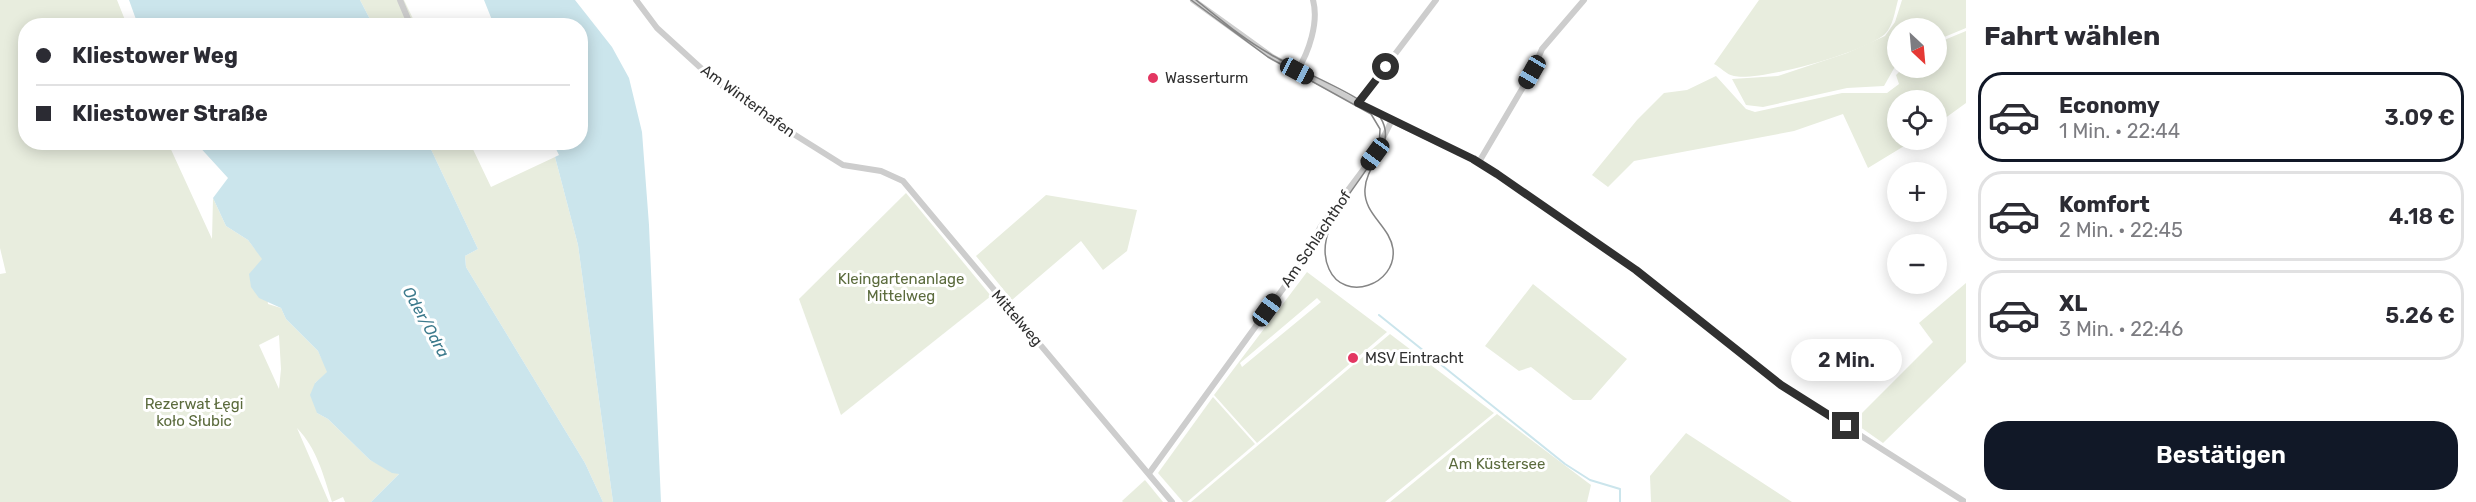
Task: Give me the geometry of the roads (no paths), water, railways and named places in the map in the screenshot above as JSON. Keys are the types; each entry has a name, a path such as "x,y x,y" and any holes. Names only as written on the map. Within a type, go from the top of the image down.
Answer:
{"street":[{"path":"400,0 408,18"},
{"name":"Am Winterhafen","path":"636,0 657,28 714,80 843,165"},
{"path":"1193,0 1248,42 1297,71 1479,162 1636,270 1781,385 1965,502"},
{"path":"1297,71 1306,57 1313,26 1313,0"},
{"path":"1358,103 1436,0"},
{"path":"1479,162 1532,72 1542,49 1584,0"},
{"name":"Am Schlachthof","path":"1150,472 1301,264 1321,226 1375,154 1392,120"},
{"name":"Mittelweg","path":"843,165 881,171 903,181 997,296 1150,472 1172,502"}],"water":[{"path":"129,0 360,0 369,18 135,18"},
{"path":"484,0 575,0 612,47 629,78 642,132 649,225 661,502 613,502 578,245 555,157 559,155 556,150 588,150 588,18 491,18"},
{"name":"Oder/Odra","path":"202,150 431,150 478,249 465,256 466,267 585,463 603,502 371,502 399,474 392,473 370,460 328,419 317,413 310,395 315,383 327,372 318,351 286,319 281,308 259,298 251,287 249,274 262,259 248,240 226,226 213,198 228,178"}],"waterway":[{"path":"1379,315 1565,464 1590,480 1620,489 1620,502"}],"tram line":[{"path":"1191,0 1268,57 1371,114 1380,129 1379,148 1333,221 1327,237 1325,253 1329,269 1336,279 1346,285 1357,287 1378,280 1387,272 1392,262 1393,249 1387,233 1368,206 1365,189 1385,136 1385,127 1380,117 1373,109 1346,92 1260,48 1196,0"}],"place":[{"name":"Wasserturm","path":"1153,78"},
{"name":"MSV Eintracht","path":"1353,358"}],"park label":[{"name":"Kleingartenanlage Mittelweg","path":"901,288"},
{"name":"Rezerwat Łęgi koło Słubic","path":"194,412"},
{"name":"Am Küstersee","path":"1497,464"}]}
